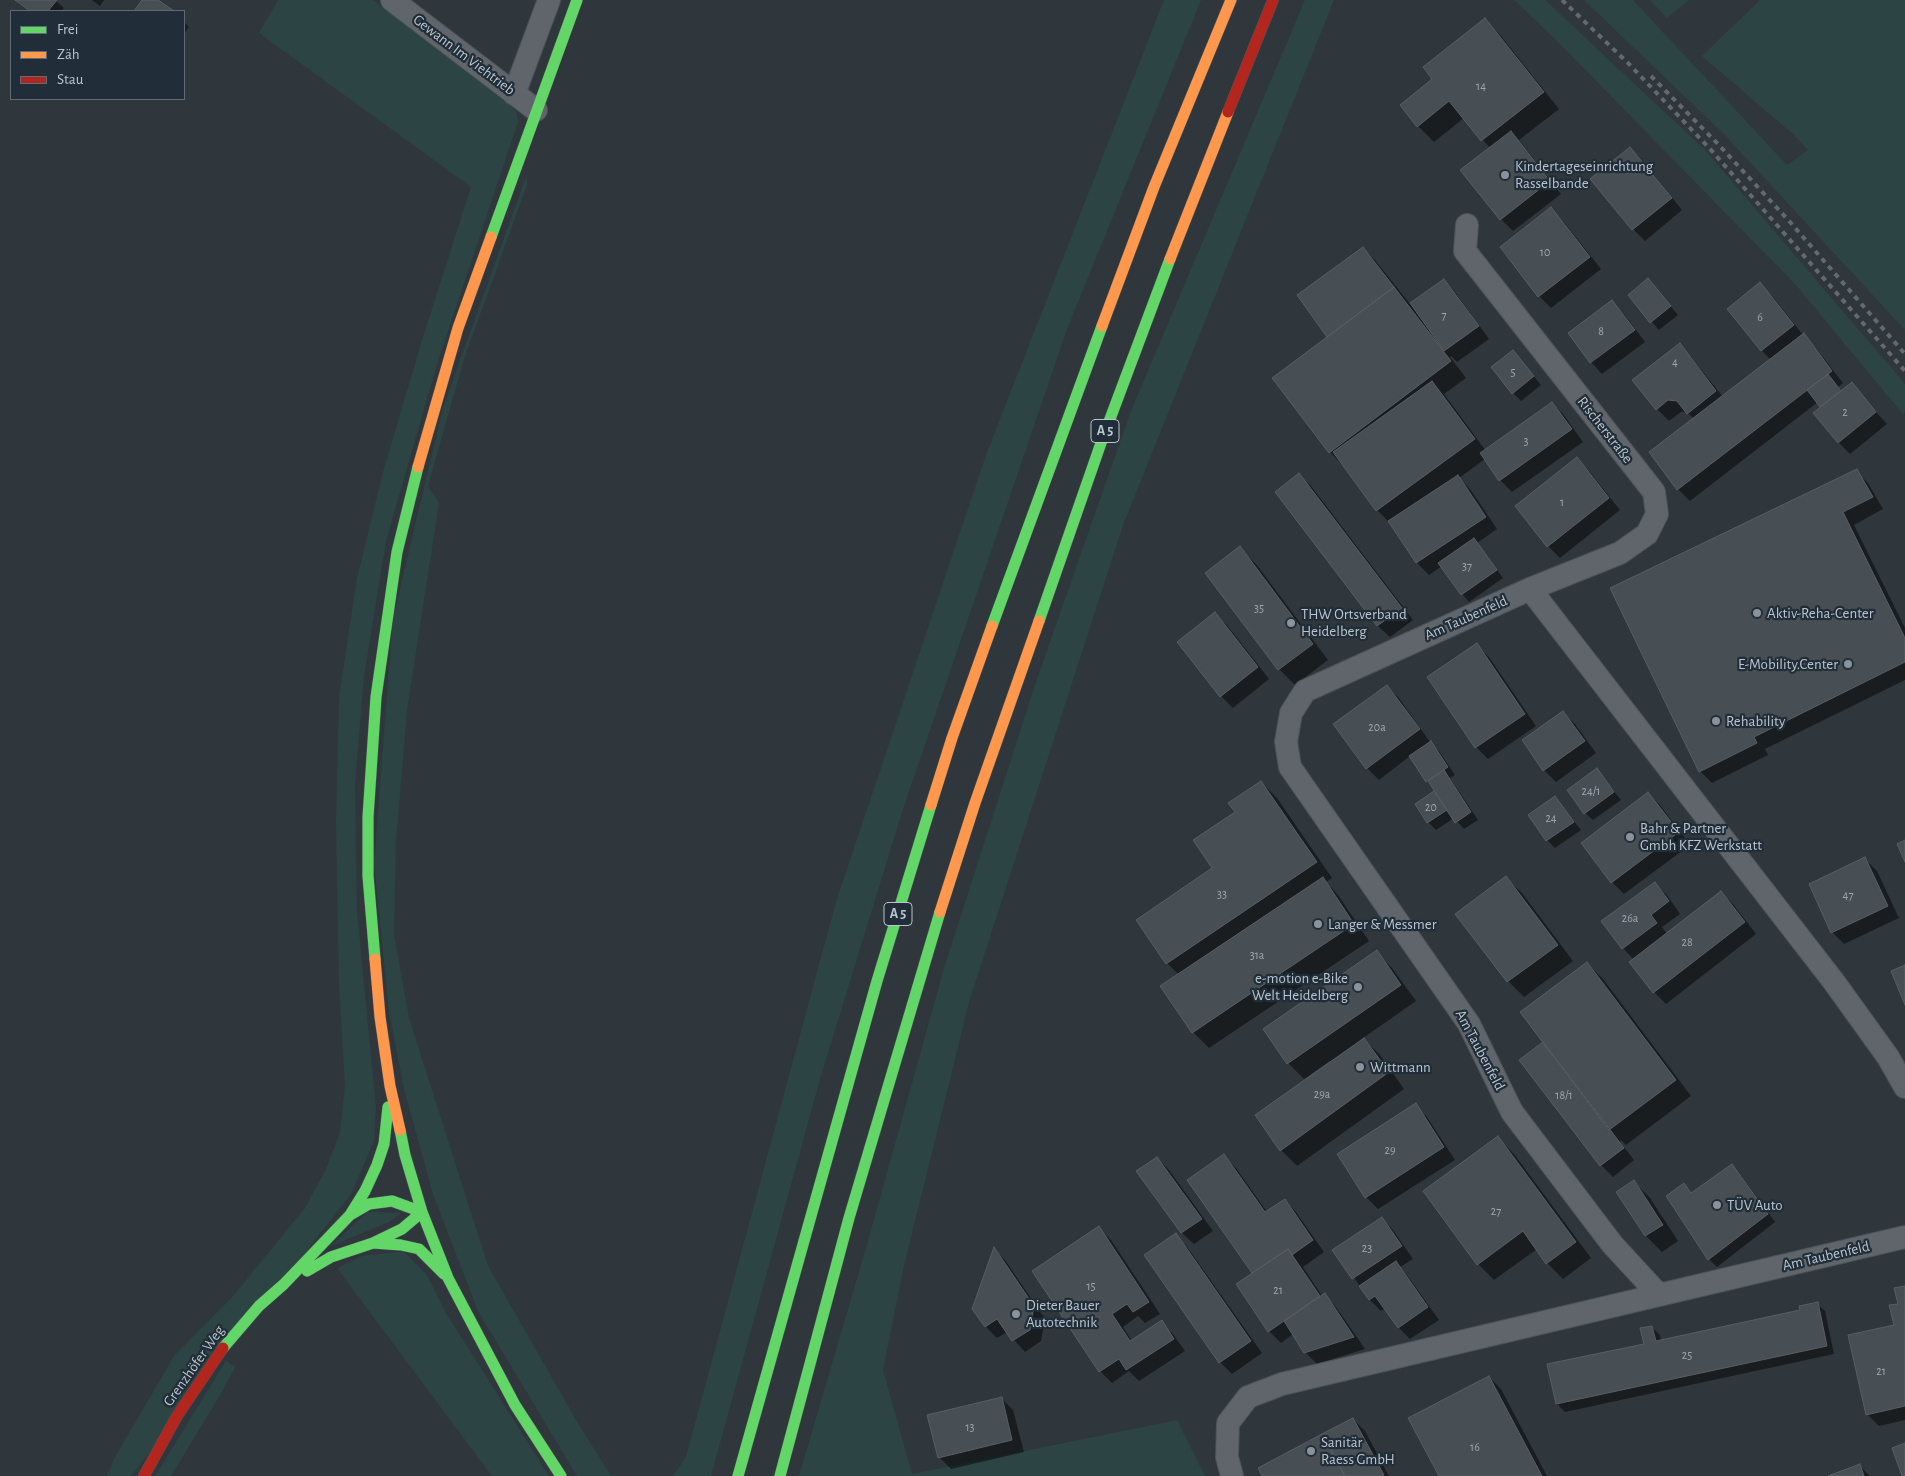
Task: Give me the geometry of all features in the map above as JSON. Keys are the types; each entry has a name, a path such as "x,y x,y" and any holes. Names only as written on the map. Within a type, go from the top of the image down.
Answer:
{"main road":[{"path":"561,1476 515,1405 448,1278 422,1212 405,1155 390,1086 380,1017 368,876 368,817 376,697 386,619 397,552 418,462 458,328 577,0"},
{"name":"A 5","path":"738,1476 877,981 952,738 1041,488 1154,187 1231,0"},
{"name":"A 5","path":"780,1476 849,1218 933,934 972,812 1101,442 1192,200 1273,0"},
{"path":"350,1215 377,1165 384,1144 390,1086"},
{"name":"Grenzhöfer Weg","path":"144,1476 177,1416 223,1347 259,1306 284,1284 350,1215 369,1204 392,1201 422,1212 402,1229 373,1243 332,1257 284,1284"},
{"path":"373,1243 401,1245 418,1249 448,1278"}],"street":[{"name":"Gewann Im Viehtrieb","path":"392,0 536,110"},
{"path":"514,94 549,0"},
{"name":"Rischerstraße","path":"1467,225 1465,251 1654,492 1657,514 1647,534 1620,553 1530,589"},
{"path":"1530,589 1834,982 1888,1058 1905,1087"},
{"name":"Am Taubenfeld","path":"1530,589 1305,691 1290,713 1286,742 1290,767 1469,1024 1512,1112 1612,1244 1658,1294"},
{"name":"Am Taubenfeld","path":"1232,1476 1227,1457 1228,1423 1248,1398 1282,1384 1905,1237"}],"green space":[{"path":"278,0 373,0 503,100 516,111 518,122 437,364 386,541 364,676 355,784 357,911 376,1108 374,1141 351,1194 131,1476 107,1476 114,1459 174,1356 234,1295 305,1208 326,1169 340,1133 345,1086 339,984 336,822 339,697 357,578 383,472 423,337 471,187 259,33"},
{"path":"1164,0 1201,0 1067,329 902,812 820,1079 711,1476 673,1476 686,1457 836,902 986,455"},
{"path":"1305,0 1334,0 1123,525 969,1002 903,1270 883,1370 912,1474 1177,1420 1205,1476 799,1476 866,1248 945,965 1037,679 1131,411"},
{"path":"1514,0 1545,0 1705,150 1905,384 1905,412 1903,414 1796,285 1555,39"},
{"path":"1584,0 1633,0 1787,165 1808,150 1793,134 1702,56 1760,0 1905,0 1905,330 1723,133"},
{"path":"1650,0 1689,0 1667,18"},
{"path":"527,174 527,185 464,359 428,486 439,503 407,710 396,841 394,934 409,1018 488,1266 579,1425 611,1476 577,1476 478,1311 433,1194 404,1089 389,1011 374,864 393,618 443,408"},
{"path":"367,1212 401,1213 389,1222 331,1246"},
{"path":"403,1251 427,1275 446,1313 549,1476 492,1476 337,1268 362,1256"},
{"path":"226,1361 235,1367 171,1476 155,1476"}],"building":[{"path":"15,0 57,0 49,10 29,10"},
{"path":"142,0 158,0 173,10 135,10"},
{"path":"1485,18 1544,92 1481,141 1449,101 1417,127 1400,105 1432,79 1423,67"},
{"name":"Kindertageseinrichtung Rasselbande","path":"1511,131 1550,181 1500,220 1460,170"},
{"path":"1630,147 1672,198 1632,230 1590,179"},
{"path":"1551,207 1590,257 1538,297 1500,247"},
{"path":"1363,247 1394,287 1327,337 1297,295"},
{"path":"1648,278 1671,306 1650,323 1628,295"},
{"path":"1444,279 1479,326 1444,351 1410,303"},
{"path":"1760,282 1794,325 1761,351 1727,309"},
{"path":"1394,287 1451,361 1329,453 1272,378"},
{"path":"1612,300 1635,330 1590,363 1568,333"},
{"path":"1804,333 1832,371 1677,490 1649,452"},
{"path":"1680,343 1716,391 1687,414 1677,401 1668,400 1656,410 1632,380"},
{"path":"1513,350 1534,376 1512,394 1491,367"},
{"path":"1828,374 1841,391 1820,407 1807,390"},
{"path":"1432,381 1475,439 1376,511 1333,452"},
{"path":"1852,382 1876,412 1838,443 1813,413"},
{"path":"1552,402 1572,429 1499,481 1480,453"},
{"path":"1577,457 1609,498 1547,547 1515,506"},
{"name":"Aktiv-Reha-Center","path":"1857,469 1873,497 1843,512 1905,638 1905,662 1754,737 1757,743 1699,772 1610,588"},
{"path":"1299,473 1402,608 1377,626 1275,492"},
{"path":"1458,475 1486,517 1416,563 1388,521"},
{"path":"1474,538 1497,570 1461,595 1438,563"},
{"path":"1240,546 1313,644 1278,670 1205,573"},
{"path":"1215,612 1258,667 1220,697 1177,642"},
{"path":"1477,643 1525,714 1475,748 1427,677"},
{"path":"1387,685 1420,729 1366,769 1333,724"},
{"path":"1563,711 1585,741 1543,771 1522,740"},
{"path":"1431,741 1448,767 1426,782 1409,756"},
{"path":"1597,768 1614,792 1584,814 1567,790"},
{"path":"1444,770 1471,812 1455,823 1428,781"},
{"path":"1261,781 1317,862 1166,964 1136,920 1212,868 1193,840 1235,812 1228,803"},
{"path":"1434,791 1447,810 1427,823 1415,804"},
{"name":"Bahr & Partner Gmbh KFZ Werkstatt","path":"1648,792 1679,832 1611,883 1581,843"},
{"path":"1555,796 1574,822 1546,841 1528,815"},
{"path":"1905,840 1905,862 1897,844"},
{"path":"1865,857 1888,906 1831,933 1809,884"},
{"path":"1506,876 1558,945 1507,982 1455,914"},
{"path":"1323,877 1354,924 1192,1033 1160,986"},
{"path":"1655,882 1669,901 1651,915 1657,923 1622,949 1601,921"},
{"path":"1721,891 1745,922 1653,993 1629,962"},
{"path":"1377,950 1401,985 1287,1064 1263,1029"},
{"path":"1587,962 1676,1080 1609,1130 1520,1012"},
{"path":"1905,965 1905,1005 1891,971"},
{"path":"1364,1038 1389,1072 1280,1151 1255,1115"},
{"path":"1543,1042 1624,1148 1600,1166 1519,1060"},
{"path":"1416,1103 1444,1147 1365,1198 1337,1154"},
{"path":"1498,1136 1576,1242 1546,1264 1523,1231 1477,1265 1423,1191"},
{"path":"1224,1154 1265,1212 1285,1199 1313,1240 1292,1255 1288,1249 1252,1273 1187,1180"},
{"path":"1157,1157 1202,1219 1181,1233 1136,1171"},
{"name":"TÜV Auto","path":"1732,1164 1768,1214 1708,1260 1666,1196 1684,1183 1691,1193"},
{"path":"1634,1180 1663,1225 1645,1236 1616,1192"},
{"path":"1382,1217 1402,1246 1352,1279 1332,1250"},
{"path":"1099,1226 1149,1302 1133,1312 1127,1304 1112,1314 1130,1341 1162,1320 1174,1339 1126,1370 1119,1359 1099,1372 1032,1271"},
{"path":"1176,1233 1251,1341 1219,1363 1144,1255"},
{"path":"994,1247 1034,1306 1030,1330 1012,1341 997,1319 985,1327 972,1309"},
{"path":"1288,1249 1320,1296 1268,1332 1236,1284"},
{"path":"1396,1261 1428,1307 1398,1328 1375,1296 1369,1300 1359,1286"},
{"path":"1905,1286 1905,1406 1866,1415 1848,1335 1894,1325 1889,1305 1898,1304 1894,1288"},
{"path":"1325,1293 1354,1337 1304,1353 1284,1321"},
{"path":"1818,1302 1827,1346 1556,1404 1547,1364 1644,1344 1640,1328 1652,1326 1656,1341 1800,1310 1799,1306"},
{"path":"1489,1376 1542,1476 1439,1476 1408,1418"},
{"path":"1002,1397 1012,1440 938,1458 927,1415"},
{"path":"1353,1418 1384,1475 1345,1476 1322,1434"},
{"name":"Sanitär Raess GmbH","path":"1322,1434 1345,1476 1262,1476 1258,1468"},
{"path":"1905,1443 1905,1476 1902,1476 1892,1448"},
{"path":"1860,1464 1864,1476 1828,1476"}],"railway":[{"path":"1562,0 1629,64 1711,150 1905,371"},
{"path":"1651,76 1718,144 1790,222 1905,354"}],"traffic: fast":[{"path":"491,237 577,0"},
{"path":"1039,621 1101,443 1170,259"},
{"path":"992,626 1102,326"},
{"path":"375,959 368,876 368,817 376,697 397,552 418,467"},
{"path":"738,1476 877,981 931,805"},
{"path":"780,1476 849,1218 940,912"},
{"path":"350,1215 365,1191 377,1165 384,1144 388,1107"},
{"path":"400,1130 405,1155 422,1212 448,1278 515,1405 561,1476"},
{"path":"223,1348 259,1306 284,1284 350,1215 369,1204 392,1201 422,1212"},
{"path":"307,1271 331,1257 373,1243 402,1229 422,1212"},
{"path":"373,1243 401,1245 419,1249 444,1274"}],"traffic: slow":[{"path":"1102,326 1154,187 1231,0"},
{"path":"1170,259 1228,112"},
{"path":"418,467 458,328 491,237"},
{"path":"940,912 975,803 1039,621"},
{"path":"931,805 952,738 992,626"},
{"path":"375,959 380,1017 390,1086 400,1130"}],"traffic: jam":[{"path":"1228,112 1273,0"},
{"path":"144,1476 177,1416 223,1348"}],"place":[{"name":"Kindertageseinrichtung Rasselbande","path":"1505,175"},
{"name":"Aktiv-Reha-Center","path":"1757,613"},
{"name":"THW Ortsverband Heidelberg","path":"1291,623"},
{"name":"E-Mobility.Center","path":"1848,664"},
{"name":"Rehability","path":"1716,721"},
{"name":"Bahr & Partner Gmbh KFZ Werkstatt","path":"1630,837"},
{"name":"Langer & Messmer","path":"1318,924"},
{"name":"e-motion e-Bike Welt Heidelberg","path":"1358,987"},
{"name":"Wittmann","path":"1360,1067"},
{"name":"TÜV Auto","path":"1717,1205"},
{"name":"Dieter Bauer Autotechnik","path":"1016,1314"},
{"name":"Sanitär Raess GmbH","path":"1311,1451"}]}
